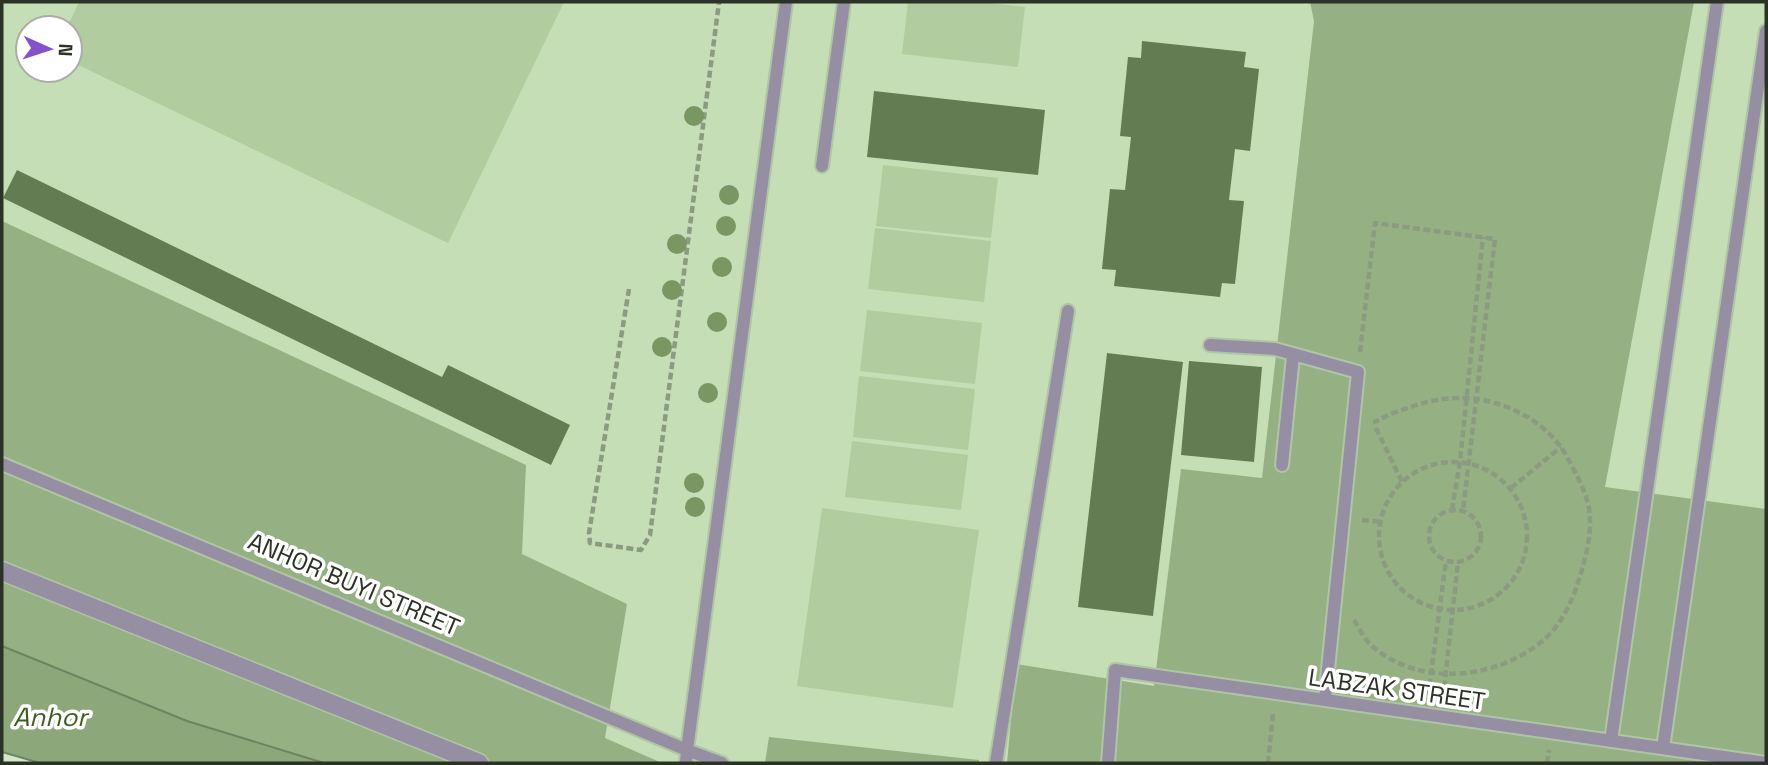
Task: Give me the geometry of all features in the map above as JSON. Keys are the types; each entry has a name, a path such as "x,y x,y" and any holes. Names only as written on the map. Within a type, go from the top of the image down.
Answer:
{"street":[{"path":"2,571 479,763"}],"lane":[{"path":"686,763 786,2"},
{"path":"822,166 844,2"},
{"path":"1611,741 1717,2"},
{"path":"1663,748 1766,31"},
{"path":"996,763 1068,310"},
{"path":"1210,345 1275,349 1358,372 1356,415 1325,699"},
{"path":"1282,464 1293,356"},
{"name":"ANHOR BUYI STREET","path":"2,464 722,763"},
{"name":"LABZAK STREET","path":"1108,763 1115,670 1766,763"}],"path":[{"path":"629,289 589,533 590,543 641,550 650,535 719,2"},
{"path":"1358,372 1375,223 1494,239 1471,466 1463,511"},
{"path":"1452,510 1460,462 1483,237"},
{"path":"1338,584 1351,616 1371,646 1402,665 1445,675 1478,673 1540,644 1562,618 1575,596 1590,540 1589,510 1582,484 1561,447 1544,427 1521,414 1492,402 1466,398 1424,401 1385,416 1375,424"},
{"path":"1356,415 1375,424"},
{"path":"1375,424 1376,432 1402,482"},
{"path":"1511,488 1561,447"},
{"path":"1460,462 1471,466 1489,471 1511,488 1526,520 1526,551 1514,579 1491,601 1462,611 1439,609 1422,604 1405,593 1385,568 1379,538 1381,522 1385,507 1402,482 1429,466 1460,462"},
{"path":"1452,510 1463,511 1480,527 1481,538 1469,558 1458,562 1446,561 1436,554 1429,533 1433,522 1452,510"},
{"path":"1426,714 1446,561"},
{"path":"1441,716 1458,562"},
{"path":"1268,763 1275,692"}],"shaded area":[{"path":"2,2 1766,2 1766,763 216,763 2,690"},
{"path":"79,2 564,2 448,243 84,68 84,14 73,14"},
{"path":"908,2 982,2 1025,7 1018,67 902,54"},
{"path":"1310,2 1694,2 1605,487 1766,509 1766,763 1007,763 1016,664 1154,686 1181,469 1262,478 1314,21"},
{"path":"883,165 998,178 991,238 876,226"},
{"path":"2,221 526,465 522,554 627,604 605,738 662,763 324,763 187,721 2,646"},
{"path":"875,228 991,241 984,302 868,289"},
{"path":"867,310 982,323 975,384 860,371"},
{"path":"859,376 975,389 968,450 853,437"},
{"path":"852,441 968,455 961,510 845,497"},
{"path":"822,508 979,530 953,708 797,686"},
{"path":"769,737 979,760 979,763 765,763"}],"water":[{"name":"Anhor","path":"2,646 187,721 324,763 40,763 2,752"}],"building":[{"path":"1142,41 1246,52 1244,67 1259,69 1250,151 1235,149 1229,200 1244,201 1235,284 1222,283 1220,297 1114,286 1116,270 1102,269 1110,189 1125,190 1131,137 1120,136 1128,57 1141,58"},
{"path":"874,91 1045,110 1038,175 867,157"},
{"path":"17,170 442,377 448,365 570,425 551,465 3,198"},
{"path":"1107,353 1183,362 1153,616 1078,607"},
{"path":"1189,361 1262,367 1254,462 1181,455"}]}
